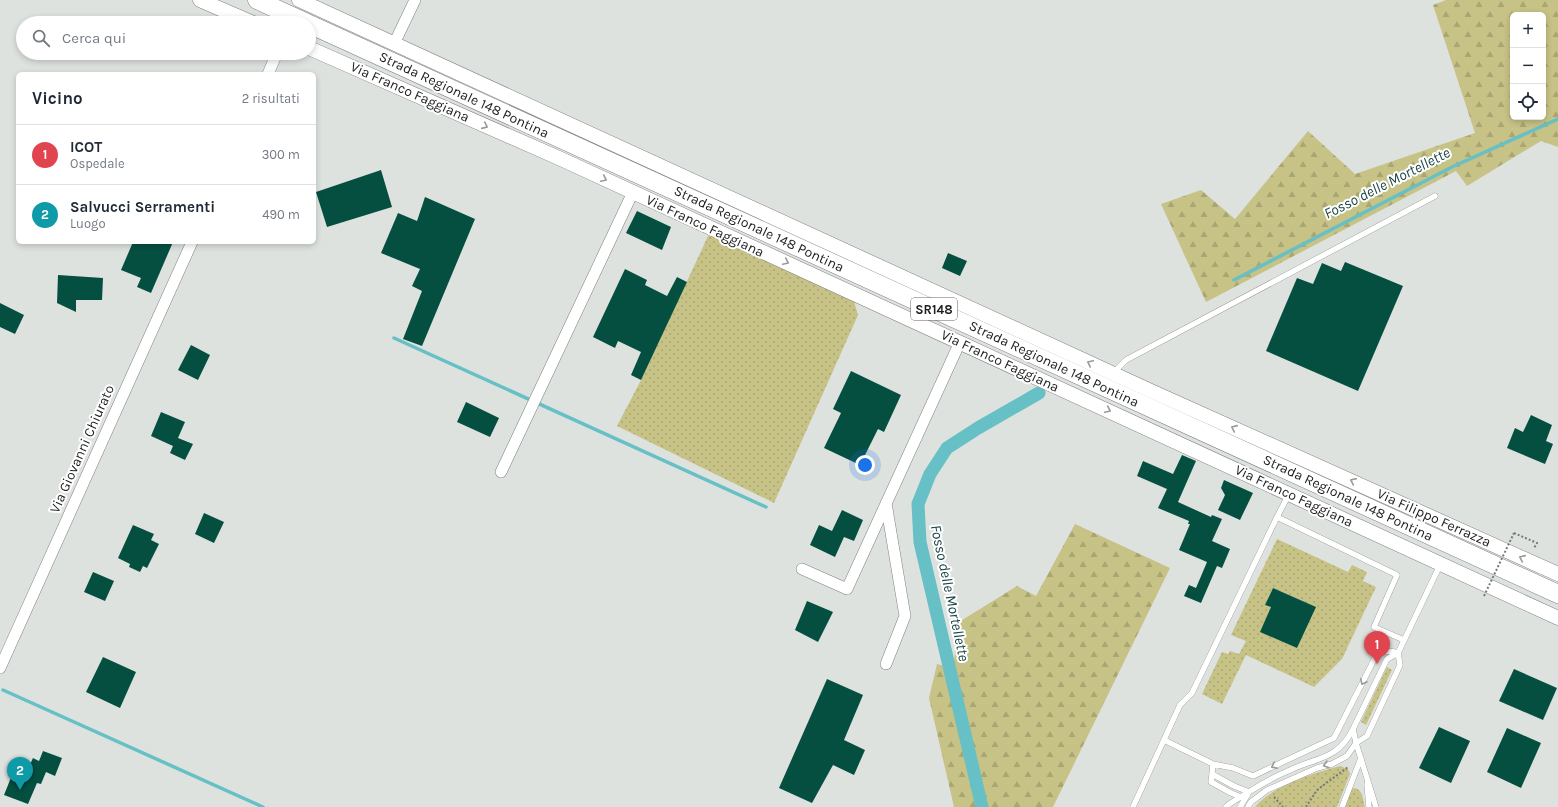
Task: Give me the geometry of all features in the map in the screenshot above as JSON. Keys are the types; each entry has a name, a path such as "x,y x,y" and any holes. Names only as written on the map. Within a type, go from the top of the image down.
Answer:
{"main road":[{"name":"Strada Regionale 148 Pontina","path":"257,0 292,16"},
{"name":"Strada Regionale 148 Pontina","path":"316,27 1558,594"}],"street":[{"path":"200,0 237,16"},
{"name":"Via Filippo Ferrazza","path":"298,0 1113,374 1558,574"},
{"path":"394,44 415,0"},
{"name":"Via Franco Faggiana","path":"316,51 633,192 1558,618"},
{"path":"269,72 274,60"},
{"path":"501,472 633,192"},
{"name":"Via Giovanni Chiurato","path":"0,668 191,244"},
{"path":"802,569 847,589 960,342"},
{"path":"886,503 905,616 886,664"}],"lane":[{"path":"1113,374 1126,360 1435,196"},
{"path":"1133,807 1180,705 1192,694 1277,517 1290,494"},
{"path":"1277,517 1397,575 1374,627 1404,640"},
{"path":"1248,807 1251,802 1267,790 1347,756 1356,743 1367,736 1400,665 1398,653 1441,563"},
{"path":"1164,740 1214,764 1233,768 1253,776 1334,738 1376,656 1390,650 1398,653"},
{"path":"1226,807 1249,792 1289,770 1338,751 1347,741 1387,659 1398,653"},
{"path":"1353,729 1376,807"},
{"path":"1342,807 1361,758"},
{"path":"1214,764 1211,782 1241,797"},
{"path":"1212,774 1249,792"},
{"path":"1366,774 1369,807"},
{"path":"1240,807 1249,792"}],"path":[{"path":"1484,596 1514,533 1537,543"},
{"path":"1306,807 1317,790 1361,758"},
{"path":"1267,790 1283,807"}],"green space":[{"path":"1446,0 1558,0 1558,147 1541,141 1467,186 1456,171 1206,302 1161,204 1201,190 1235,219 1308,131 1355,174 1475,133 1433,5"},
{"path":"709,234 854,301 858,315 774,503 617,426 641,380"},
{"path":"1075,524 1170,568 1053,807 954,807 929,698 937,664 953,668 959,622 1017,586 1036,596"},
{"path":"1277,539 1348,572 1352,565 1367,572 1363,581 1376,587 1342,659 1314,687 1246,655 1222,704 1202,694 1222,652 1228,654 1230,651 1239,654 1246,641 1231,635","holes":["1273,588 1315,607 1297,648 1261,632 1271,607 1265,605"]},
{"path":"1387,667 1392,670 1366,725 1361,722"},
{"path":"1340,766 1348,769 1350,774 1337,807 1255,807 1271,793 1294,781"},
{"path":"1354,788 1359,790 1361,793 1365,807 1345,807 1351,790"}],"building":[{"path":"381,170 392,207 327,227 316,192"},
{"path":"425,197 475,219 422,346 403,339 422,291 412,286 420,269 381,253 398,213 417,221"},
{"path":"637,211 671,227 662,250 626,233"},
{"path":"132,244 172,244 151,293 137,287 141,278 121,270"},
{"path":"948,253 967,261 960,276 942,268"},
{"path":"1345,262 1403,286 1358,391 1266,351 1297,278 1313,284 1322,263 1341,271"},
{"path":"625,269 647,280 645,285 667,296 677,277 687,282 641,380 631,375 641,352 618,341 615,348 593,337"},
{"path":"58,275 103,278 102,300 76,300 76,312 57,303"},
{"path":"0,303 24,315 15,334 0,327"},
{"path":"191,345 210,355 198,380 178,370"},
{"path":"851,371 901,395 884,432 878,429 860,465 824,448 841,413 833,409"},
{"path":"466,402 499,418 490,437 457,422"},
{"path":"161,412 185,422 178,438 193,444 185,460 170,453 173,446 151,436"},
{"path":"1531,415 1552,425 1546,441 1553,444 1545,464 1507,448 1515,428 1523,432"},
{"path":"1182,455 1196,461 1178,502 1211,517 1212,515 1222,519 1212,541 1230,549 1222,568 1217,566 1201,603 1184,596 1189,585 1196,588 1207,562 1179,550 1190,524 1188,524 1189,521 1158,508 1167,489 1137,476 1143,461 1173,474"},
{"path":"1224,480 1253,493 1240,520 1218,510 1225,495 1221,488"},
{"path":"842,510 863,520 854,541 844,537 835,557 810,545 819,525 832,531"},
{"path":"204,513 224,522 214,543 195,534"},
{"path":"133,525 154,534 151,540 159,544 147,568 143,566 140,572 129,567 130,564 118,558"},
{"path":"93,572 114,581 105,601 84,592"},
{"path":"1273,588 1316,607 1297,648 1260,632 1271,607 1265,605"},
{"path":"807,601 833,612 818,642 795,630"},
{"path":"103,657 136,672 120,708 86,692"},
{"path":"1514,669 1557,688 1543,720 1499,701"},
{"path":"827,679 863,695 844,740 865,750 854,775 833,765 812,803 779,788"},
{"path":"1439,727 1470,741 1451,783 1419,768"},
{"path":"1507,728 1541,743 1521,788 1487,772"},
{"path":"43,751 62,758 55,776 46,772 41,784 37,783 28,804 4,795 12,775 19,778 23,768 28,769 33,758 39,761"}],"waterway":[{"name":"Fosso delle Mortellette","path":"1234,280 1452,167 1558,119"},
{"path":"394,338 766,507"},
{"name":"Fosso delle Mortellette","path":"982,807 920,542 918,504 930,474 947,448 978,428 1039,393"},
{"path":"3,690 263,807"}],"place":[{"name":"ICOT","path":"1377,664"},
{"name":"Salvucci Serramenti","path":"20,790"}]}
